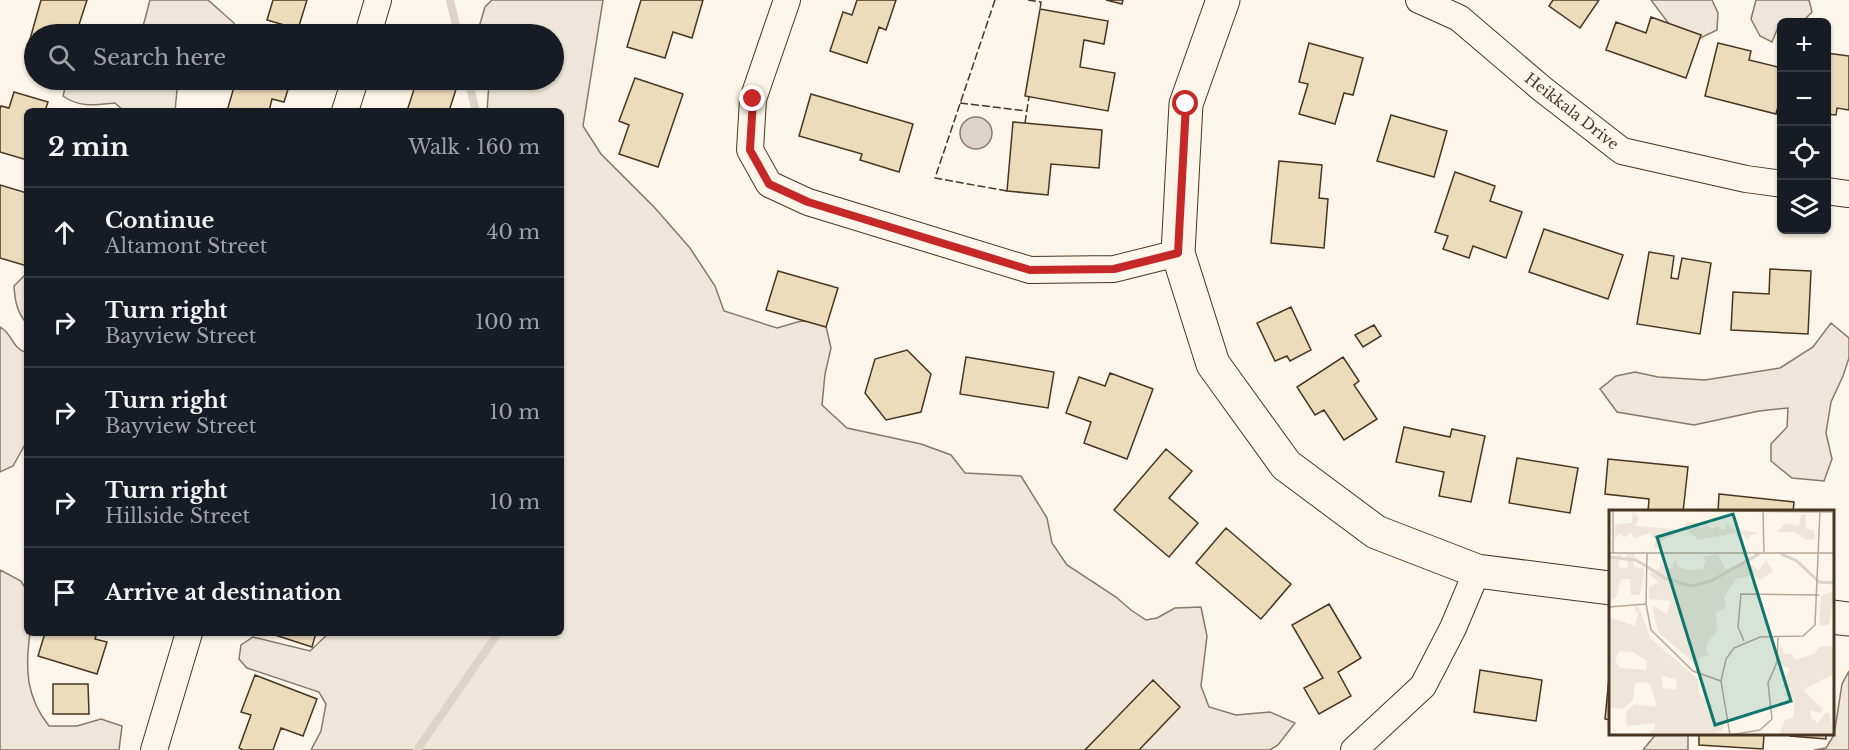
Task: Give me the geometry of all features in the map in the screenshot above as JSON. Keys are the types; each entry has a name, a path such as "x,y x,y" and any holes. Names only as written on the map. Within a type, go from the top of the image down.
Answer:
{"street":[{"path":"371,24 378,0"},
{"path":"787,0 753,99 750,150 769,184 808,202 1030,270 1114,269 1178,253"},
{"path":"1223,0 1186,104 1178,253 1213,364 1286,465 1376,532 1477,571 1609,588"},
{"name":"Heikkala Drive","path":"1419,0 1459,18 1541,88 1622,152 1777,183"},
{"path":"346,108 352,90"},
{"path":"1831,192 1849,194"},
{"path":"1354,750 1423,686 1453,628 1477,571"},
{"path":"1834,617 1849,619"},
{"path":"154,750 188,636"}],"shaded area":[{"path":"150,0 208,0 234,24 144,24"},
{"path":"492,0 603,0 583,126 601,154 655,208 690,248 715,286 724,311 777,328 801,321 825,322 831,348 825,374 822,405 847,428 921,444 951,455 965,473 1021,476 1047,518 1052,543 1067,565 1146,620 1157,618 1175,608 1201,607 1207,636 1201,686 1209,707 1236,715 1270,712 1295,723 1278,745 1270,750 311,750 321,731 326,704 319,692 247,668 239,659 241,645 253,637 310,651 326,636 564,636 564,108 487,108 488,90 564,90 564,24 480,24 485,7"},
{"path":"1651,0 1712,0 1718,13 1717,30 1694,41 1669,24"},
{"path":"1756,0 1809,0 1812,12 1806,18 1777,18 1777,30 1772,42 1760,36 1751,19"},
{"path":"64,90 177,90 175,108 121,108 115,103 88,105 63,96"},
{"path":"976,117 987,122 992,133 987,144 976,149 965,144 960,133 965,122"},
{"path":"24,276 24,320 17,306 14,286"},
{"path":"1831,323 1849,338 1849,358 1831,402 1826,433 1832,459 1824,481 1792,478 1771,461 1771,444 1787,427 1788,408 1759,411 1694,425 1617,412 1600,389 1616,376 1635,372 1658,377 1705,380 1780,368 1813,347"},
{"path":"0,327 18,348 24,351 24,446 13,466 0,472"},
{"path":"0,570 21,581 24,586 24,636 30,636 29,682 41,715 49,726 77,726 101,719 122,726 119,750 0,750"},
{"path":"1849,671 1849,750 1814,750 1826,748 1834,735 1842,684"},
{"path":"1655,735 1688,735 1688,750 1643,750"}],"building":[{"path":"41,0 87,0 79,24 34,24"},
{"path":"273,0 307,0 300,24 281,24 267,20"},
{"path":"641,0 703,0 692,38 673,32 665,58 627,47"},
{"path":"857,0 896,0 886,30 879,27 867,63 830,51 843,12 852,15"},
{"path":"1106,0 1123,0 1122,4"},
{"path":"1553,0 1599,0 1580,28 1549,6"},
{"path":"1040,9 1108,21 1104,44 1084,40 1080,67 1115,73 1108,111 1025,96"},
{"path":"1651,17 1701,35 1686,78 1606,50 1616,22 1646,33"},
{"path":"1309,43 1363,58 1353,95 1344,93 1335,124 1299,114 1308,84 1299,82"},
{"path":"1718,43 1751,51 1749,60 1777,67 1776,114 1705,96"},
{"path":"1831,54 1849,56 1849,110 1837,108 1836,115 1831,114"},
{"path":"635,78 683,94 658,167 619,154 629,125 619,121"},
{"path":"233,90 288,90 284,102 272,99 270,108 228,108"},
{"path":"414,90 456,90 450,108 408,108"},
{"path":"14,92 48,102 46,108 24,108 24,159 0,152 0,109 1,106 9,108"},
{"path":"811,94 913,124 899,172 860,160 862,154 799,136"},
{"path":"1391,115 1447,131 1434,177 1377,161"},
{"path":"1013,122 1102,130 1099,168 1051,164 1048,195 1007,191"},
{"path":"1279,161 1322,165 1319,198 1328,199 1324,248 1271,243"},
{"path":"1455,172 1495,186 1490,201 1522,212 1506,258 1473,246 1469,258 1443,249 1448,236 1435,232"},
{"path":"0,185 24,192 24,265 0,258"},
{"path":"1544,229 1623,255 1608,299 1529,272"},
{"path":"1649,252 1674,256 1671,278 1678,279 1682,258 1711,263 1700,334 1637,324"},
{"path":"1770,269 1811,271 1808,334 1731,330 1733,292 1769,294"},
{"path":"778,271 838,288 826,327 766,310"},
{"path":"1291,307 1311,350 1290,361 1287,356 1275,361 1257,323"},
{"path":"1374,325 1381,336 1363,347 1355,335"},
{"path":"907,350 931,374 921,412 886,420 865,393 875,359"},
{"path":"966,357 1054,372 1048,408 960,394"},
{"path":"1343,357 1359,381 1354,385 1377,419 1344,440 1324,410 1315,415 1297,387"},
{"path":"1110,373 1153,389 1127,459 1084,443 1091,422 1066,413 1079,377 1105,386"},
{"path":"1404,427 1450,437 1452,429 1485,436 1471,502 1439,496 1444,472 1396,462"},
{"path":"1166,449 1192,471 1169,498 1198,523 1169,557 1114,510"},
{"path":"1517,458 1578,468 1570,513 1509,503"},
{"path":"1608,459 1688,467 1683,510 1648,510 1649,499 1605,494"},
{"path":"1719,494 1794,502 1793,510 1718,510"},
{"path":"1226,528 1291,584 1261,619 1196,563"},
{"path":"1329,604 1361,658 1338,672 1351,696 1319,714 1304,688 1323,678 1292,625"},
{"path":"44,636 96,636 95,639 107,642 97,674 38,656"},
{"path":"278,636 315,636 312,647"},
{"path":"1480,670 1542,680 1536,721 1474,712"},
{"path":"255,675 317,699 303,736 281,728 273,750 239,748 251,715 241,712"},
{"path":"1609,678 1609,720 1605,719"},
{"path":"1153,680 1180,707 1139,750 1085,750"},
{"path":"53,684 88,684 89,714 53,714"},
{"path":"1699,735 1764,735 1763,749 1699,745"},
{"path":"1826,735 1826,739 1790,736"}],"waterway":[{"path":"450,0 456,24"},
{"path":"471,90 475,108"},
{"path":"417,750 496,636"}],"fence":[{"path":"995,0 935,178 1007,191"},
{"path":"1028,0 1041,2 1040,9"},
{"path":"1025,123 1029,97"},
{"path":"960,103 1027,111"}],"route":[{"path":"753,99 750,150 769,184 808,202 1030,270 1114,269 1178,253 1186,104"}]}
